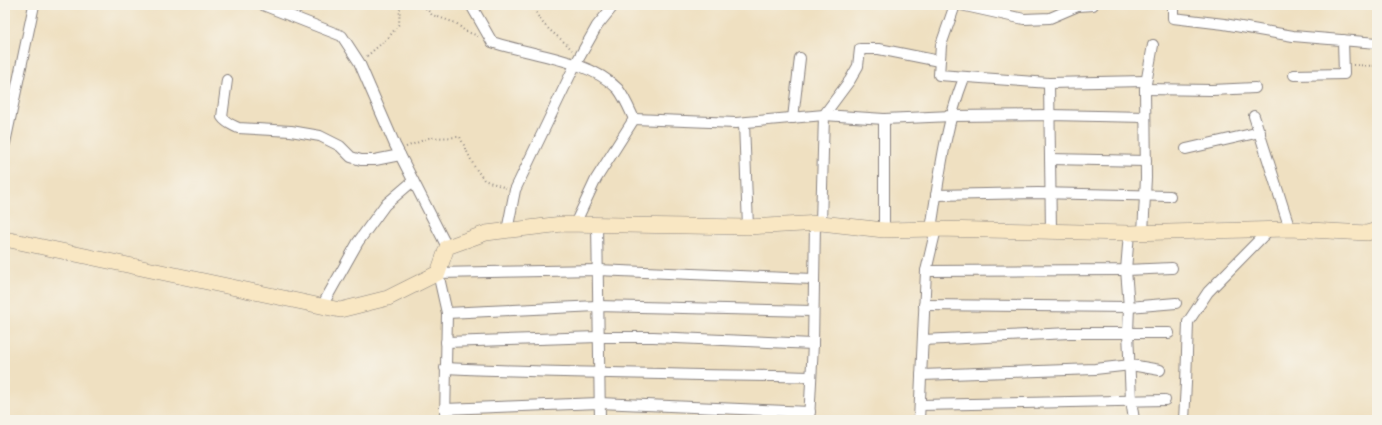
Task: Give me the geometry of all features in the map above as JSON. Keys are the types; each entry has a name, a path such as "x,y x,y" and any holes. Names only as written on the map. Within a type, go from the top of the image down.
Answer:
{"street":[{"path":"5,143 34,5"},
{"path":"263,5 292,15 342,36 359,62 398,153 448,247 438,273 446,312 445,420"},
{"path":"471,5 492,42 508,48 575,65 602,76 618,90 627,103 634,119"},
{"path":"507,231 515,190 575,65 597,26 614,5"},
{"path":"955,5 941,45 939,75 964,78 1146,85 1212,90 1255,88"},
{"path":"961,5 1024,19 1050,18 1078,6 1093,5"},
{"path":"1173,5 1173,18 1224,24 1293,36 1377,43"},
{"path":"1294,75 1344,74 1343,40"},
{"path":"1134,420 1131,400 1128,332 1129,307 1126,270 1145,195 1146,85 1153,45"},
{"path":"445,409 599,403 809,416 813,344 814,279 824,116 850,80 858,66 860,49 879,49 939,61"},
{"path":"793,118 800,58"},
{"path":"919,420 926,271 934,229 936,195 952,116 964,78"},
{"path":"227,80 222,117 225,121 238,128 290,131 320,136 340,146 351,157 361,160 375,160 398,153"},
{"path":"1049,82 1051,231"},
{"path":"634,119 744,123 824,116 884,119 952,116 1050,115 1145,117"},
{"path":"1254,116 1290,229"},
{"path":"576,224 596,179 634,119"},
{"path":"884,119 884,230"},
{"path":"744,123 748,227"},
{"path":"1186,149 1260,132"},
{"path":"1050,159 1146,161"},
{"path":"322,306 358,242 385,205 413,181"},
{"path":"936,195 1051,194 1170,196"},
{"path":"448,247 486,234 562,224 748,227 818,223 884,230 934,229 1136,232 1290,229 1366,233 1377,230"},
{"path":"597,224 597,306 600,420"},
{"path":"1184,420 1188,322 1208,292 1269,230"},
{"path":"5,239 340,310 388,298 438,273 597,270 814,279"},
{"path":"926,271 1126,270 1172,268"},
{"path":"924,306 1129,307 1176,303"},
{"path":"446,312 597,306 813,311"},
{"path":"923,340 1070,333 1169,333"},
{"path":"446,342 598,337 653,337 813,344"},
{"path":"921,375 1095,369 1130,365 1160,370"},
{"path":"445,368 531,372 599,372 811,377"},
{"path":"920,405 1165,400"}],"path":[{"path":"359,62 389,37 399,24 400,8 404,5"},
{"path":"423,5 432,15 456,23 465,31 492,42"},
{"path":"533,5 537,16 547,29 572,50 575,65"},
{"path":"1344,65 1377,66"},
{"path":"398,153 429,138 460,137 474,166 484,180 515,190"}]}
